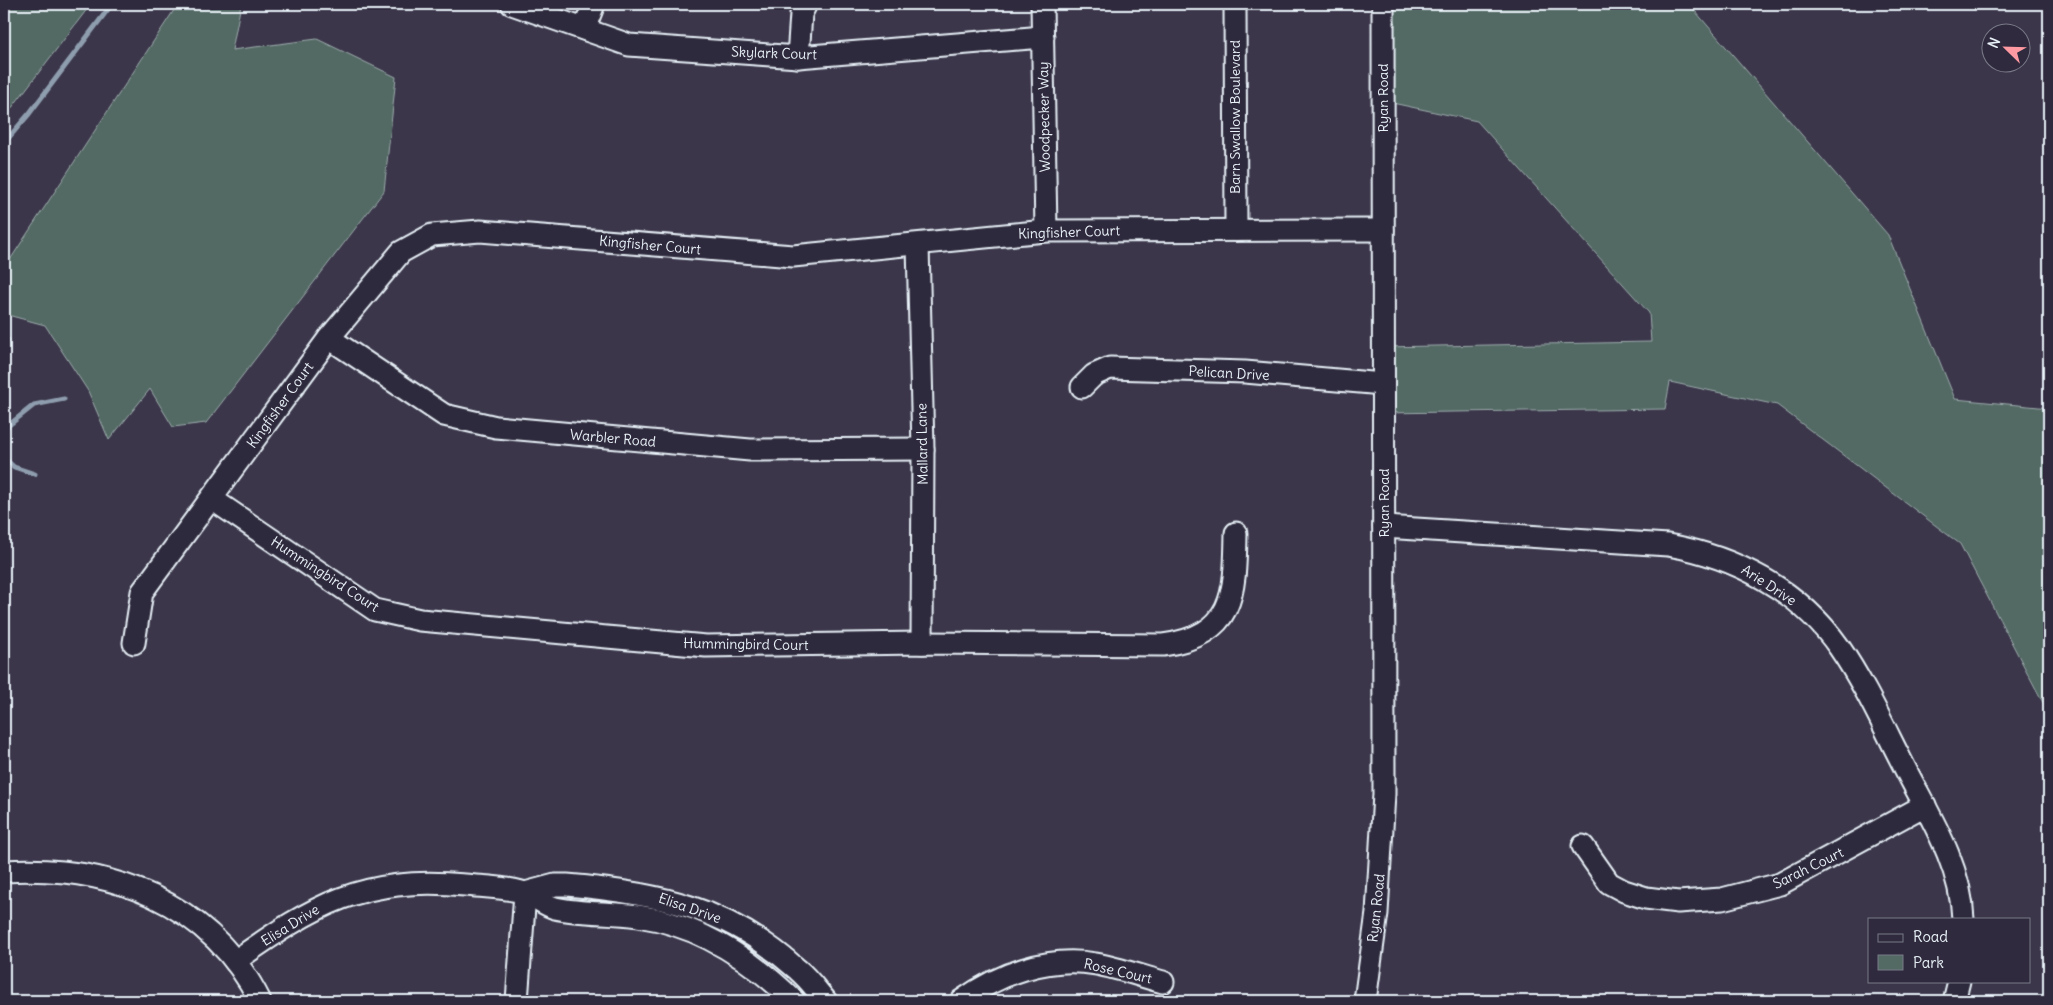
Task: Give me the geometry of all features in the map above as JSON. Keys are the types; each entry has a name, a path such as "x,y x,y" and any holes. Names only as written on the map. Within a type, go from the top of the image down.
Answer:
{"street":[{"name":"Skylark Court","path":"512,4 628,45 798,57 1043,36"},
{"path":"584,29 594,4"},
{"path":"798,57 801,14 806,4"},
{"name":"Woodpecker Way","path":"1042,4 1046,230"},
{"name":"Barn Swallow Boulevard","path":"1235,4 1236,230"},
{"name":"Ryan Road","path":"1365,1001 1377,913 1384,794 1383,4"},
{"name":"Kingfisher Court","path":"134,644 142,592 212,500 329,338 401,252 432,234 480,231 793,256 918,245 1046,230 1383,230"},
{"name":"Mallard Lane","path":"918,245 923,449 922,643"},
{"name":"Warbler Road","path":"329,338 444,415 496,428 750,450 923,449"},
{"name":"Pelican Drive","path":"1082,387 1094,376 1110,368 1245,372 1383,384"},
{"name":"Hummingbird Court","path":"212,500 375,610 420,620 706,646 922,643 1163,645 1186,642 1196,638 1215,624 1230,602 1236,582 1236,533"},
{"name":"Arie Drive","path":"1384,527 1668,545 1716,556 1754,572 1804,608 1840,648 1925,805 1949,856 1958,886 1962,918"},
{"name":"Sarah Court","path":"1583,846 1609,883 1624,891 1646,898 1678,902 1722,900 1780,884 1925,805"},
{"path":"4,871 76,873 128,885 159,898 209,933 235,961 260,1001"},
{"name":"Elisa Drive","path":"235,961 307,912 335,899 369,889 433,882 525,893 554,908 639,916 688,929 740,956 788,995"},
{"name":"Elisa Drive","path":"525,893 555,885 576,886 640,892 694,907 741,928 799,970 826,1001"},
{"path":"517,1001 525,893"},
{"path":"688,929 694,907"},
{"name":"Rose Court","path":"961,1001 989,983 1015,972 1056,963 1094,963 1163,982"},
{"path":"788,995 799,970"},
{"path":"1954,1001 1958,982"}],"green space":[{"path":"4,4 91,4 4,118"},
{"path":"178,4 241,4 232,50 317,39 396,77 384,191 206,423 173,427 150,389 109,440 88,391 45,325 4,314 4,269"},
{"path":"1383,4 1689,4 1888,235 1955,399 2049,408 2049,714 1960,544 1777,405 1670,382 1665,409 1383,413 1382,347 1651,342 1649,313 1477,121 1383,101"}],"waterway":[{"path":"4,143 29,114 112,4"},
{"path":"4,345 8,340"},
{"path":"4,429 34,405 64,399"},
{"path":"4,458 14,467 35,474"}]}
